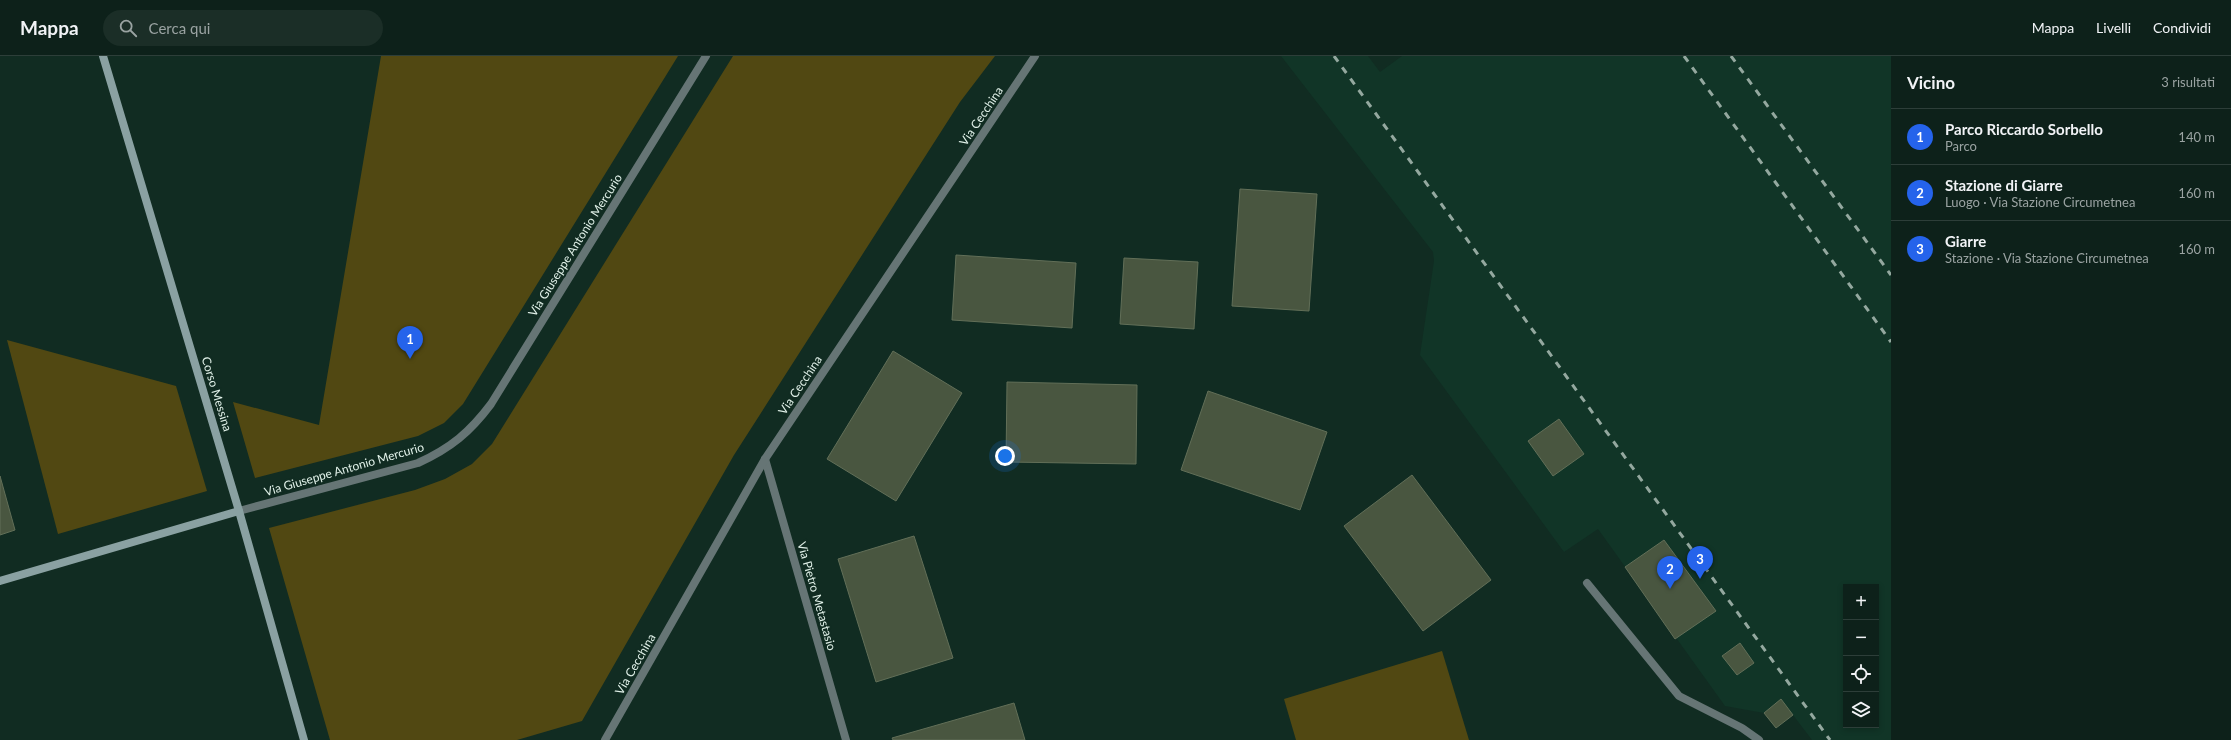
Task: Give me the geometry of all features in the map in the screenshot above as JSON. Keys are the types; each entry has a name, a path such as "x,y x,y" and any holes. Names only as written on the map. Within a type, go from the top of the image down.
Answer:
{"street":[{"name":"Corso Messina","path":"103,56 239,511 304,740"},
{"name":"Via Giuseppe Antonio Mercurio","path":"0,581 239,511 418,462 442,452 477,422 495,397 706,56"},
{"name":"Via Cecchina","path":"605,740 765,459 1036,56"},
{"name":"Via Pietro Metastasio","path":"765,459 846,740"},
{"path":"1587,583 1678,696 1742,728 1759,740"}],"shaded area":[{"path":"381,56 678,56 463,404 444,423 418,436 255,478 233,402 319,425"},
{"path":"733,56 995,56 960,102 734,455 582,721 517,740 330,740 269,528 415,490 445,479 472,464 492,444"},
{"path":"1281,56 1368,56 1380,72 1402,56 1891,56 1891,740 1812,740 1793,715 1776,728 1764,713 1725,706 1598,529 1564,552 1420,355 1434,261 1433,252"},
{"path":"7,340 176,386 207,491 58,534"},
{"path":"1442,651 1469,740 1296,740 1284,699"}],"building":[{"path":"1240,189 1317,194 1309,311 1232,306"},
{"path":"956,255 1076,263 1072,328 952,320"},
{"path":"1124,258 1198,262 1194,329 1120,324"},
{"path":"893,351 962,393 896,501 827,459"},
{"path":"1007,382 1137,385 1136,464 1006,462"},
{"path":"1208,391 1327,432 1300,510 1181,470"},
{"path":"1559,419 1584,454 1553,476 1528,441"},
{"path":"1412,475 1491,580 1423,631 1344,526"},
{"path":"0,476 15,530 0,535"},
{"path":"914,536 953,658 876,682 838,559"},
{"path":"1664,540 1716,611 1675,639 1625,567"},
{"path":"1740,643 1754,663 1737,675 1722,656"},
{"path":"1781,699 1793,715 1776,728 1764,713"},
{"path":"1014,703 1025,740 893,740 892,738"}],"railway":[{"path":"1334,56 1830,740"},
{"path":"1684,56 1891,342"},
{"path":"1731,56 1891,275"}],"place":[{"name":"Parco Riccardo Sorbello","path":"410,359"},
{"name":"Giarre","path":"1700,579"},
{"name":"Stazione di Giarre","path":"1670,589"}]}
